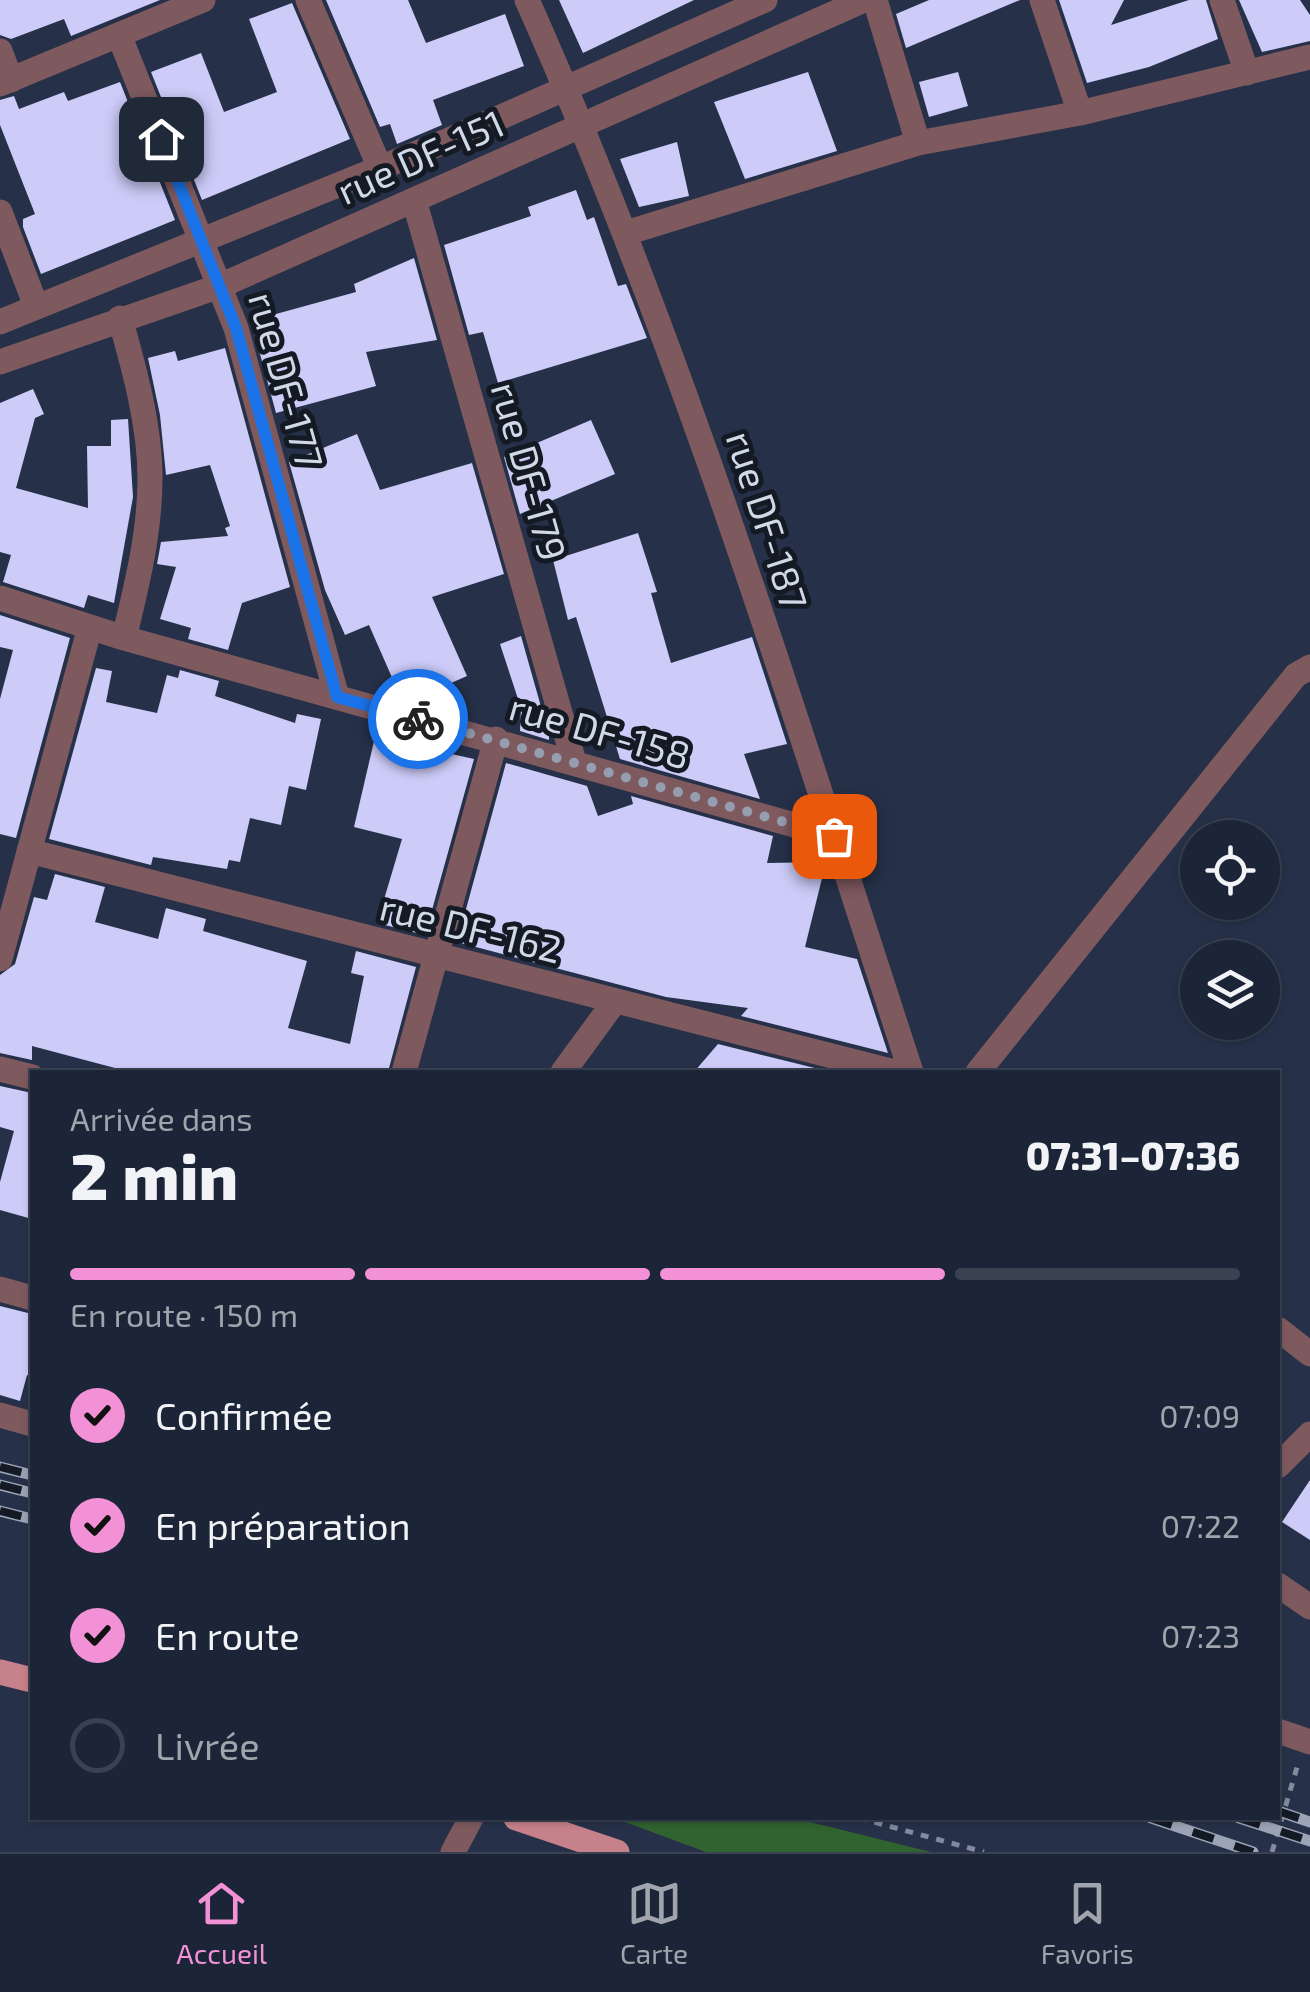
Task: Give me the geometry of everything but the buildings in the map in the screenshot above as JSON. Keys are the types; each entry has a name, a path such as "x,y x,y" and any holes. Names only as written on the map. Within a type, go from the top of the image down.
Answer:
{"main road":[{"path":"0,1672 30,1680"},
{"path":"522,1820 616,1852"}],"street":[{"path":"308,0 380,168"},
{"name":"rue DF-187","path":"527,0 626,232 688,400 910,1070"},
{"name":"rue DF-151","path":"0,322 203,243 765,0"},
{"name":"rue DF-151","path":"0,362 220,286 864,0"},
{"path":"875,0 918,143"},
{"path":"1042,0 1080,113"},
{"path":"1222,0 1247,73"},
{"path":"0,51 6,82 190,2"},
{"name":"rue DF-177","path":"119,35 236,328 337,697"},
{"path":"626,232 918,143 1080,113 1310,57"},
{"name":"rue DF-179","path":"414,200 574,762"},
{"path":"0,212 36,306"},
{"path":"120,318 136,374 150,476 143,559 124,638"},
{"name":"rue DF-158","path":"0,598 124,638 834,836"},
{"path":"0,959 90,627"},
{"path":"980,1070 1296,676 1310,667"},
{"path":"405,1070 496,739"},
{"name":"rue DF-162","path":"29,851 614,1001 826,1064 878,1070"},
{"path":"564,1070 614,1001"},
{"path":"0,1069 30,1076"},
{"path":"0,1289 30,1297"},
{"path":"1280,1331 1310,1354"},
{"path":"0,1415 30,1423"},
{"path":"1280,1464 1310,1434"},
{"path":"1280,1586 1310,1607"},
{"path":"1280,1733 1304,1753"},
{"path":"453,1852 470,1820"}],"path":[{"path":"1272,1852 1304,1753"},
{"path":"865,1820 984,1852"}],"green space":[{"path":"619,1820 802,1820 931,1852 706,1852"}],"railway":[{"path":"0,1467 30,1474"},
{"path":"0,1485 30,1492"},
{"path":"0,1511 30,1518"},
{"path":"1280,1812 1310,1822"},
{"path":"1157,1820 1253,1852"},
{"path":"1245,1820 1310,1841"}],"way so far":[{"path":"418,719 834,836"}],"route":[{"path":"161,139 236,328 337,697 418,719"}]}
